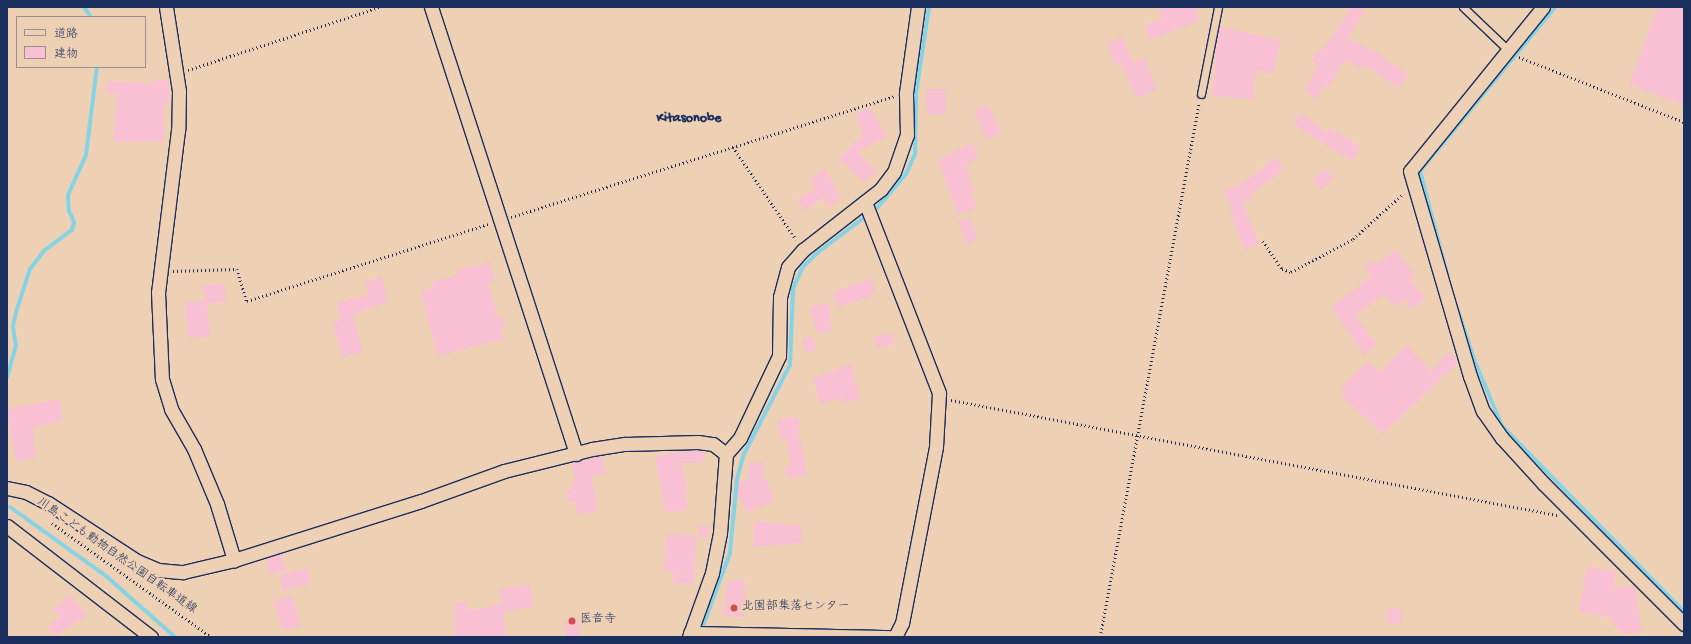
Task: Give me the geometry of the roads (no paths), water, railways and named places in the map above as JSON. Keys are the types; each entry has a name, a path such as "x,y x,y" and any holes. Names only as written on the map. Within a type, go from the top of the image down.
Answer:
{"street":[{"path":"166,7 178,73 178,130 158,292 162,379 171,409 194,449 217,504 234,560"},
{"path":"431,7 576,454"},
{"path":"889,637 689,635 712,573 720,533 726,454 740,438 774,370 781,342 782,285 788,267 803,250 865,202 894,172 907,136 906,93 918,7"},
{"path":"1543,7 1410,171 1470,376 1483,411 1502,438 1684,624"},
{"path":"865,202 939,398 934,454 902,623 895,637"},
{"path":"7,488 26,492 48,503 137,561 158,570 183,572 234,560 421,501 504,471 576,454 625,444 698,442 713,444 726,454"},
{"path":"7,526 150,637"}],"lane":[{"path":"1201,94 1218,7"},
{"path":"1463,7 1508,50"}],"waterway":[{"path":"84,7 90,16"},
{"path":"701,631 730,553 737,479 743,456 790,365 793,289 803,267 817,253 878,207 906,174 915,154 916,94 929,7"},
{"path":"1447,274 1420,171 1555,7"},
{"path":"7,377 16,346 13,326 30,269 45,250 72,230 74,222 69,211 68,195 86,155 97,68"},
{"path":"1456,305 1475,362 1502,426 1684,612"},
{"path":"10,507 106,576 175,637"}],"place":[{"name":"北園部集落センター","path":"734,608"},
{"name":"医音寺","path":"572,621"}],"district":[{"name":"Kitasonobe","path":"689,119"}]}
